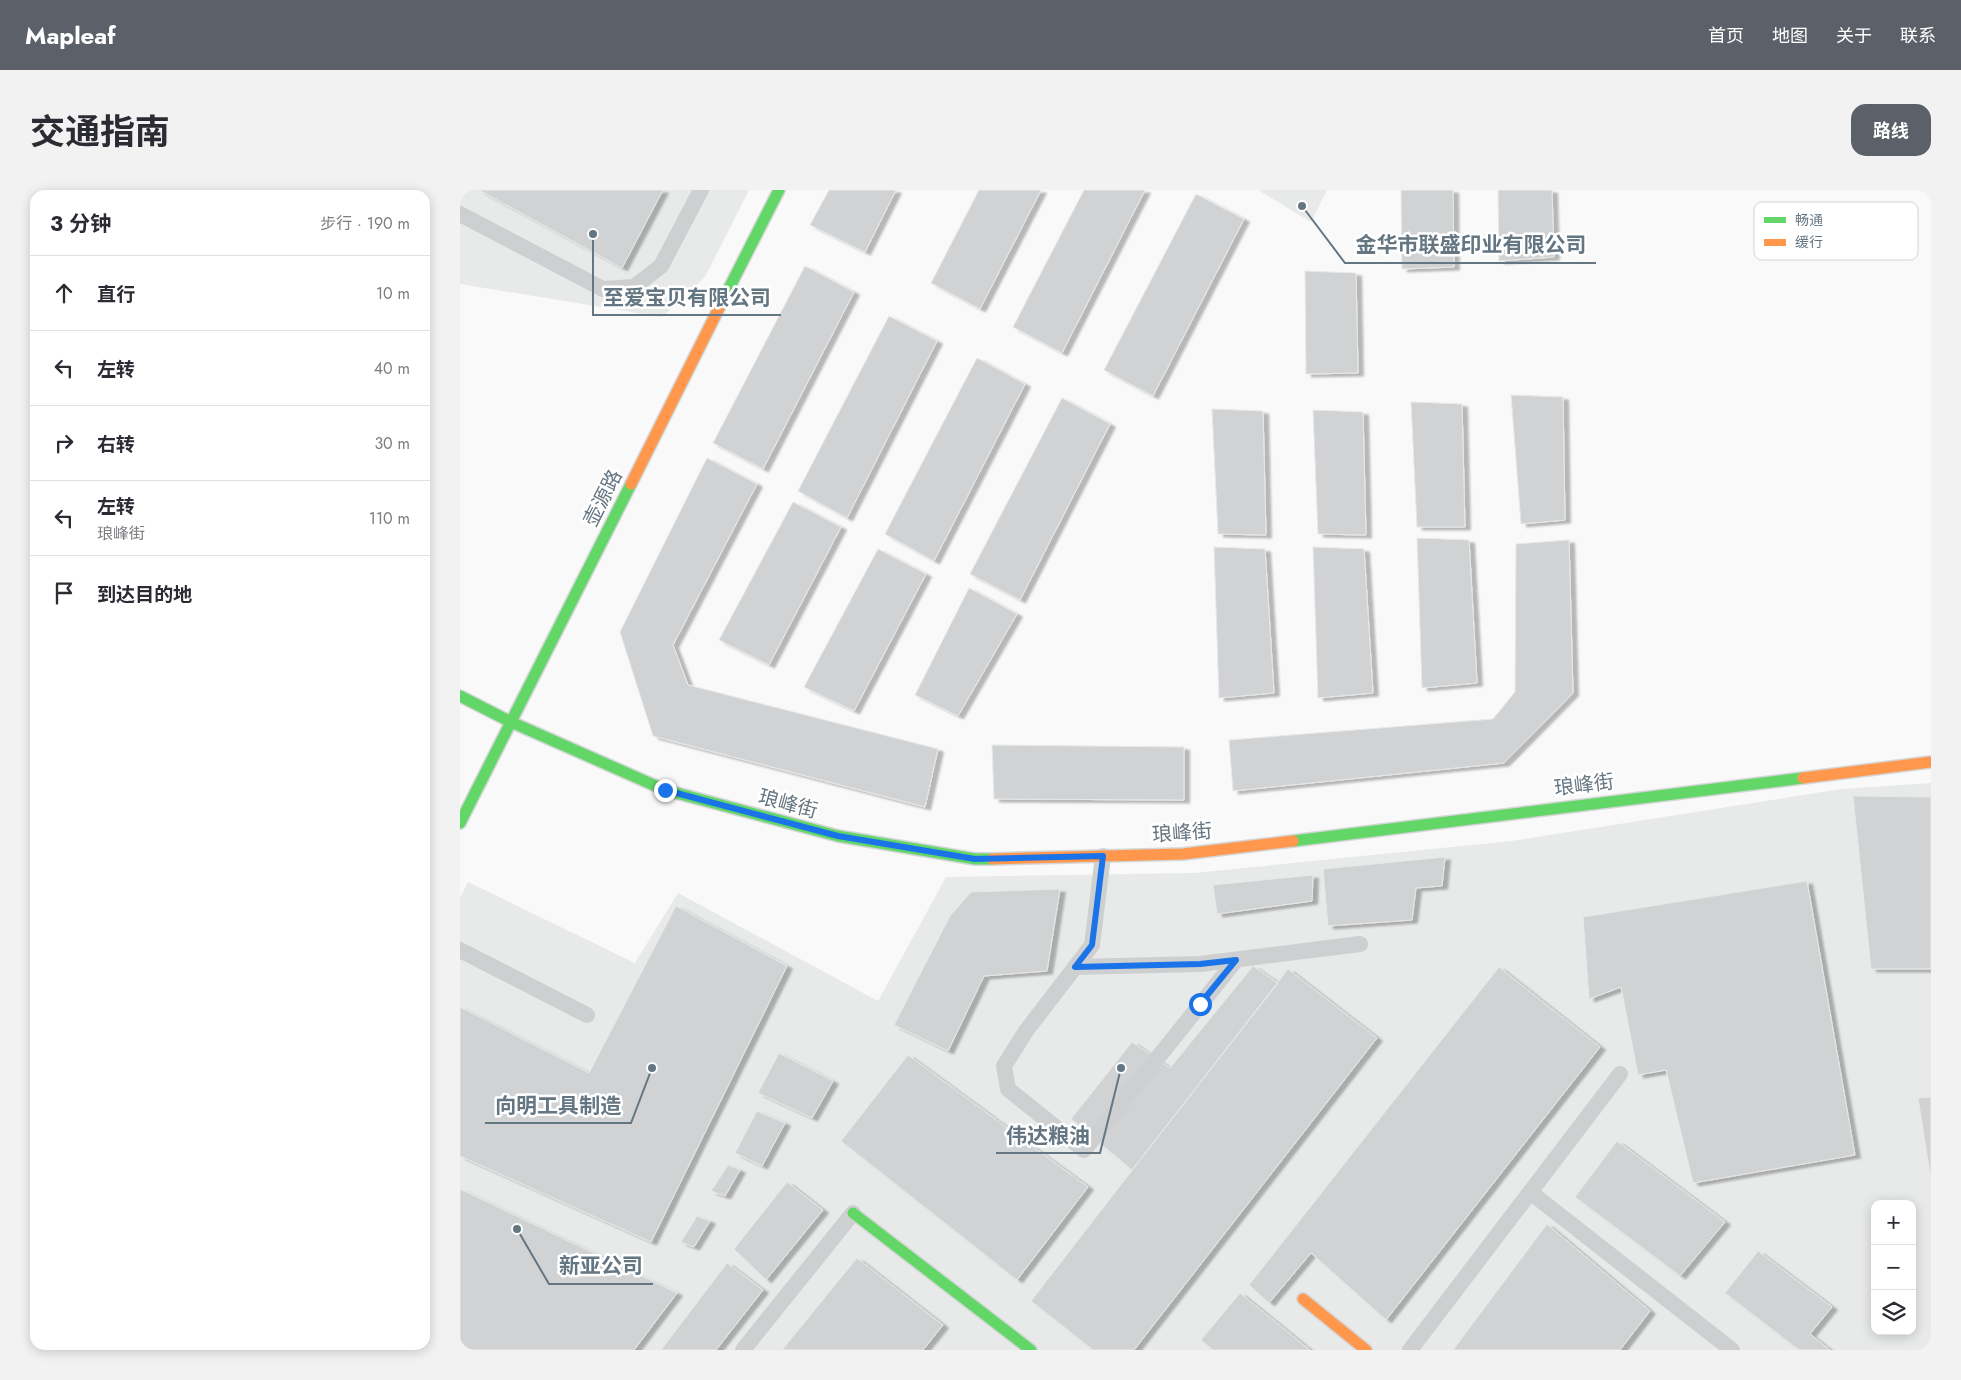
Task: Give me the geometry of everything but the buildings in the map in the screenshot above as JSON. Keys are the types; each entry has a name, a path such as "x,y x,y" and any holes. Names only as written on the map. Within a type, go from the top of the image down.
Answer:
{"street":[{"name":"壶源路","path":"460,823 779,190"},
{"name":"琅峰街","path":"460,696 511,722 665,790 838,836 975,859 1183,854 1931,762"},
{"path":"853,1212 1031,1350"},
{"path":"1303,1299 1366,1350"}],"lane":[{"path":"460,214 603,289 634,286 661,266 701,190"},
{"path":"1103,856 1092,945 1026,1031 1004,1066 1008,1089 1084,1150 1236,960"},
{"path":"1075,967 1200,964 1360,944"},
{"path":"460,950 587,1015"},
{"path":"1410,1350 1620,1074"},
{"path":"1530,1192 1732,1350"},
{"path":"742,1350 853,1212"}],"shaded area":[{"path":"460,190 749,190 705,277 662,317 460,284"},
{"path":"1258,190 1327,190 1311,222"},
{"path":"1931,783 1931,1350 460,1350 460,898 468,882 635,963 678,893 878,1001 946,877 1194,873 1512,841 1841,789"}],"traffic: fast":[{"path":"719,308 779,190"},
{"path":"460,823 631,484"},
{"path":"460,696 511,722 665,790 838,836 975,859 992,859"},
{"path":"1293,841 1803,778"},
{"path":"853,1213 1031,1350"}],"traffic: slow":[{"path":"631,484 719,308"},
{"path":"1803,778 1931,762"},
{"path":"992,859 1183,854 1293,841"},
{"path":"1303,1299 1366,1350"}],"place":[{"name":"金华市联盛印业有限公司","path":"1302,206"},
{"name":"至爱宝贝有限公司","path":"593,234"},
{"name":"向明工具制造","path":"652,1068"},
{"name":"伟达粮油","path":"1121,1068"},
{"name":"新亚公司","path":"517,1229"}],"route":[{"path":"665,790 838,836 975,859 1103,856 1092,945 1075,967 1200,964 1236,960 1200,1004"}]}
